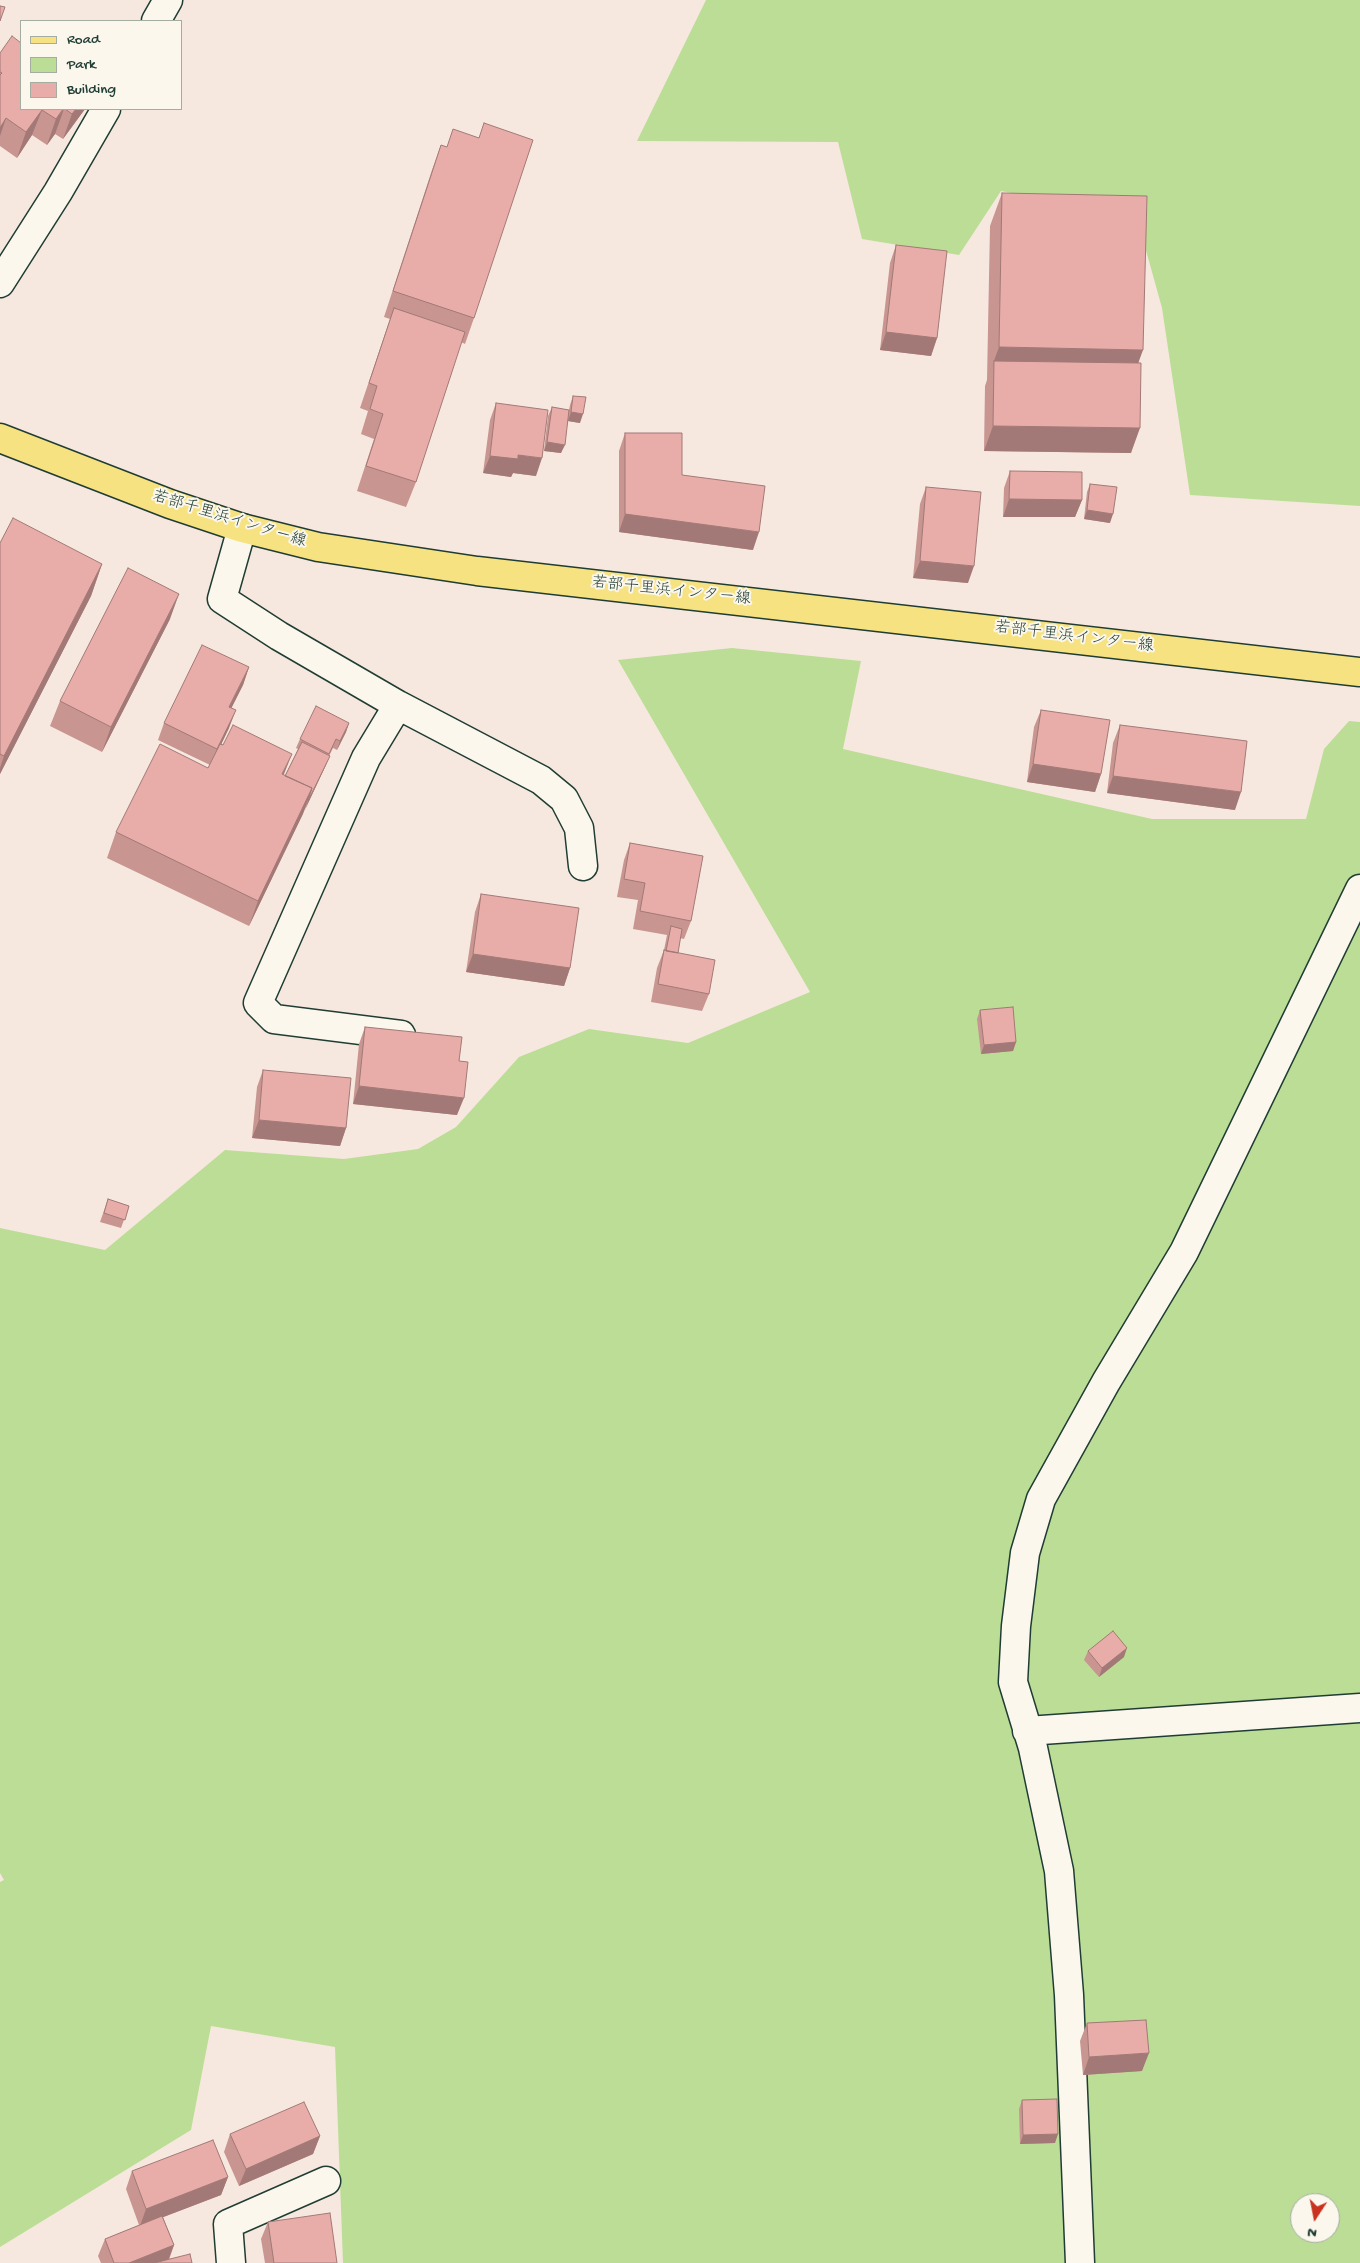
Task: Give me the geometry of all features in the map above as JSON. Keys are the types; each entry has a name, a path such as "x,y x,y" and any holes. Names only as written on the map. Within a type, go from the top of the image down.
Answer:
{"main road":[{"name":"若部千里浜インター線","path":"0,438 170,504 242,528 318,547 477,571 1360,672"}],"street":[{"path":"157,20 168,0"},
{"path":"0,283 58,192 105,110"},
{"path":"242,528 222,599 279,636 398,705 541,780 564,799 579,828 583,866"},
{"path":"398,705 366,758 258,1003 274,1020 430,1038"},
{"path":"1080,2263 1069,1995 1059,1871 1027,1731 1013,1682 1016,1626 1025,1553 1041,1499 1106,1382 1184,1252 1360,889"},
{"path":"1027,1731 1360,1708"},
{"path":"231,2263 228,2224 326,2181"}],"green space":[{"path":"706,0 1360,0 1360,506 1190,495 1162,308 1137,218 1001,191 959,255 862,239 838,142 637,141"},
{"path":"732,648 861,661 843,749 1152,819 1306,819 1324,749 1349,721 1360,722 1360,2263 343,2263 335,2047 211,2026 191,2130 0,2247 0,1882 4,1880 0,1873 0,1228 105,1250 225,1150 344,1159 418,1149 456,1127 519,1057 589,1029 688,1043 810,992 618,660"}],"building":[{"path":"0,6 5,7 0,21"},
{"path":"12,36 20,42 20,110 42,110 26,132 6,118 0,128 0,75 2,73 0,72 0,53"},
{"path":"42,110 62,110 56,119"},
{"path":"66,110 75,110 72,114"},
{"path":"484,123 533,140 474,318 393,291 441,145 447,147 453,129 479,138"},
{"path":"1002,193 1147,196 1143,350 999,347"},
{"path":"896,245 947,251 937,338 886,332"},
{"path":"394,308 465,332 416,482 366,466 383,414 370,409 377,386 369,383"},
{"path":"994,361 1141,363 1140,428 993,426"},
{"path":"573,396 586,397 583,414 571,412"},
{"path":"496,403 548,410 542,458 518,455 518,459 490,456"},
{"path":"552,407 569,410 565,445 547,442"},
{"path":"625,433 682,433 682,475 765,486 759,532 625,514"},
{"path":"1010,471 1082,472 1082,500 1009,499"},
{"path":"1090,484 1117,487 1113,514 1087,510"},
{"path":"926,487 981,492 974,566 920,561"},
{"path":"13,518 102,564 4,756 0,754 0,543"},
{"path":"128,568 179,594 111,727 60,701"},
{"path":"202,645 249,667 229,707 236,710 217,749 164,723"},
{"path":"316,706 349,723 340,741 336,739 329,754 300,739"},
{"path":"1041,710 1110,720 1101,774 1033,764"},
{"path":"233,725 292,754 282,774 312,788 258,901 116,832 160,744 208,768 220,744 223,745"},
{"path":"1120,725 1247,741 1241,792 1113,776"},
{"path":"302,742 330,756 308,801 312,788 285,776"},
{"path":"630,843 703,856 691,921 640,911 645,883 624,879"},
{"path":"481,894 579,908 570,968 473,954"},
{"path":"671,926 682,929 678,953 666,951"},
{"path":"664,950 715,960 709,994 658,984"},
{"path":"1013,1007 1016,1042 984,1045 980,1010"},
{"path":"365,1027 462,1037 459,1061 468,1062 464,1098 359,1086"},
{"path":"263,1070 351,1078 346,1128 259,1120"},
{"path":"108,1199 129,1206 125,1220 104,1213"},
{"path":"1113,1631 1127,1648 1102,1668 1088,1651"},
{"path":"1146,2020 1149,2053 1089,2057 1087,2023"},
{"path":"1057,2099 1058,2134 1023,2135 1022,2100"},
{"path":"304,2102 320,2136 246,2169 230,2134"},
{"path":"213,2140 228,2177 146,2209 132,2171"},
{"path":"330,2213 337,2263 274,2263 268,2222"},
{"path":"162,2216 174,2245 129,2263 114,2263 105,2239"},
{"path":"190,2254 192,2263 154,2263"}]}
